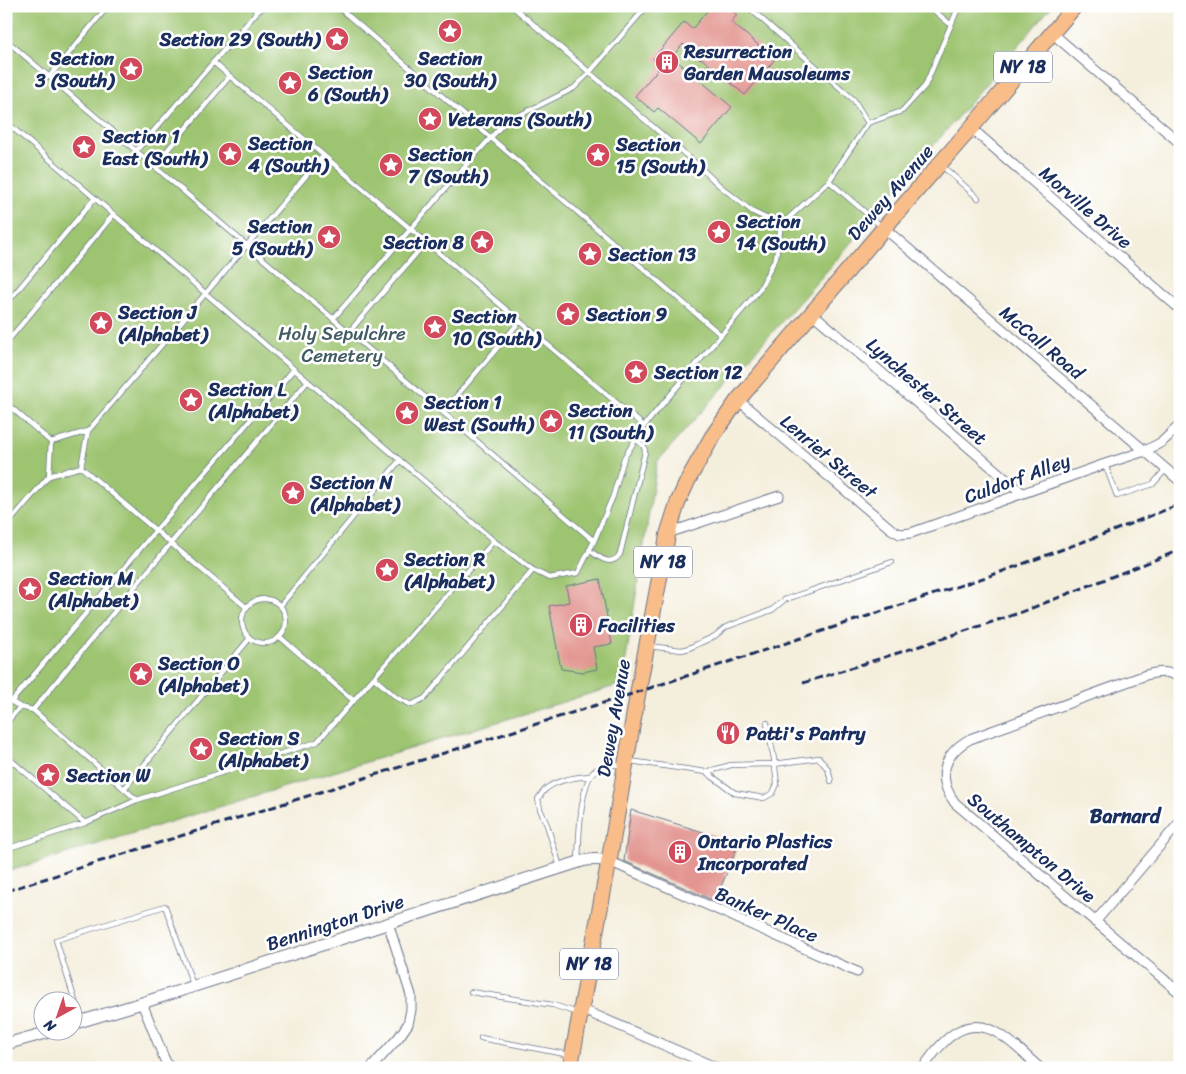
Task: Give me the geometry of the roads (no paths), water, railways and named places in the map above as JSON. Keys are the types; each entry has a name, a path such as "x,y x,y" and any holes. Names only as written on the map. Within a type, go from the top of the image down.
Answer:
{"main road":[{"name":"Dewey Avenue","path":"571,1061 668,533 678,502 697,462 738,400 1075,6"}],"street":[{"path":"1052,34 1180,143"},
{"name":"Morville Drive","path":"972,128 1180,310"},
{"name":"McCall Road","path":"884,228 1180,481"},
{"name":"Lynchester Street","path":"812,314 1022,493"},
{"name":"Lenriet Street","path":"738,400 891,529 900,534"},
{"name":"Culdorf Alley","path":"900,534 911,533 1104,464 1145,452 1162,442 1180,425"},
{"path":"668,533 779,496"},
{"name":"Southampton Drive","path":"1180,678 1163,672 1146,675 970,739 957,747 952,753 946,765 944,779 948,794 955,803 1180,993"},
{"path":"1095,922 1180,822"},
{"name":"Bennington Drive","path":"82,1022 142,1004 578,862 589,859 609,861"},
{"name":"Banker Place","path":"609,861 857,972"},
{"path":"371,1068 408,1024 411,1010 410,995 388,923"},
{"path":"142,1004 169,1068"},
{"path":"580,1011 717,1068"},
{"path":"923,1068 947,1038 956,1032 975,1026 1001,1035 1040,1068"},
{"path":"6,1044 32,1037"}],"lane":[{"path":"49,77 108,6"},
{"path":"251,6 257,12"},
{"path":"136,151 257,12 265,6"},
{"path":"337,6 721,335"},
{"path":"512,6 720,186 752,212 780,226"},
{"path":"333,319 504,123 574,88 647,6"},
{"path":"747,6 854,100 868,123"},
{"path":"929,6 951,25"},
{"path":"7,125 114,214 494,541 533,570 549,578 578,573 613,496 624,458 644,426 760,289 776,257 780,226 829,181 868,123 902,111 925,86 960,6"},
{"path":"6,40 594,541"},
{"path":"213,62 644,426"},
{"path":"154,166 230,76"},
{"path":"81,467 88,431 323,156"},
{"path":"940,164 978,198"},
{"path":"829,181 884,228"},
{"path":"6,304 95,198"},
{"path":"6,343 114,214"},
{"path":"349,332 426,242"},
{"path":"443,412 520,321"},
{"path":"11,702 294,369"},
{"path":"33,710 171,542 308,381"},
{"path":"6,403 51,442"},
{"path":"51,442 88,431"},
{"path":"589,550 602,559 611,561 620,554 645,452 644,446 636,439"},
{"path":"49,476 51,442"},
{"path":"280,606 400,460"},
{"path":"1104,464 1117,496 1153,484 1166,469"},
{"path":"81,467 246,607"},
{"path":"6,526 49,476 81,467"},
{"path":"6,849 85,822 137,800 317,742 494,541"},
{"path":"647,646 682,650 689,648 715,636 726,627 772,610 784,600 892,562"},
{"path":"374,678 396,697 411,705 426,698 533,570"},
{"path":"265,598 273,600 280,606 284,610 287,624 280,637 275,641 262,643 250,638 243,627 242,620 246,607 251,602 265,598"},
{"path":"280,637 354,701"},
{"path":"124,788 250,638"},
{"path":"6,698 20,707 33,710 137,800"},
{"path":"6,723 20,707"},
{"path":"706,772 735,794 764,798 773,794 777,784 767,723"},
{"path":"6,756 85,822"},
{"path":"578,862 583,796 590,776 596,769 610,764 625,763 706,772 731,765 774,764 819,758 828,769 831,781"},
{"path":"560,868 547,825 540,810 538,798 551,785 590,776"},
{"path":"69,992 56,940 165,906 194,987"},
{"path":"471,992 580,1011"},
{"path":"481,1038 571,1061"}],"railway":[{"path":"6,891 638,692 998,573 1180,504"},
{"path":"803,683 1019,613 1180,550"}],"place":[{"name":"Section 30 (South)","path":"450,31"},
{"name":"Section 29 (South)","path":"337,39"},
{"name":"Resurrection Garden Mausoleums","path":"667,62"},
{"name":"Section 3 (South)","path":"131,69"},
{"name":"Section 6 (South)","path":"290,83"},
{"name":"Veterans (South)","path":"430,119"},
{"name":"Section 1 East (South)","path":"84,147"},
{"name":"Section 4 (South)","path":"230,154"},
{"name":"Section 15 (South)","path":"598,155"},
{"name":"Section 7 (South)","path":"391,165"},
{"name":"Section 14 (South)","path":"719,232"},
{"name":"Section 5 (South)","path":"329,237"},
{"name":"Section 8","path":"482,242"},
{"name":"Section 13","path":"590,254"},
{"name":"Section 9","path":"568,314"},
{"name":"Section J (Alphabet)","path":"101,323"},
{"name":"Section 10 (South)","path":"435,327"},
{"name":"Section 12","path":"636,372"},
{"name":"Section L (Alphabet)","path":"191,400"},
{"name":"Section 1 West (South)","path":"407,413"},
{"name":"Section 11 (South)","path":"551,421"},
{"name":"Section N (Alphabet)","path":"293,493"},
{"name":"Section R (Alphabet)","path":"387,570"},
{"name":"Section M (Alphabet)","path":"30,589"},
{"name":"Facilities","path":"581,625"},
{"name":"Section O (Alphabet)","path":"141,674"},
{"name":"Patti's Pantry","path":"728,733"},
{"name":"Section S (Alphabet)","path":"201,749"},
{"name":"Section W","path":"48,775"},
{"name":"Ontario Plastics Incorporated","path":"680,852"}],"district":[{"name":"Barnard","path":"1125,816"}],"park label":[{"name":"Holy Sepulchre Cemetery","path":"342,344"}]}
